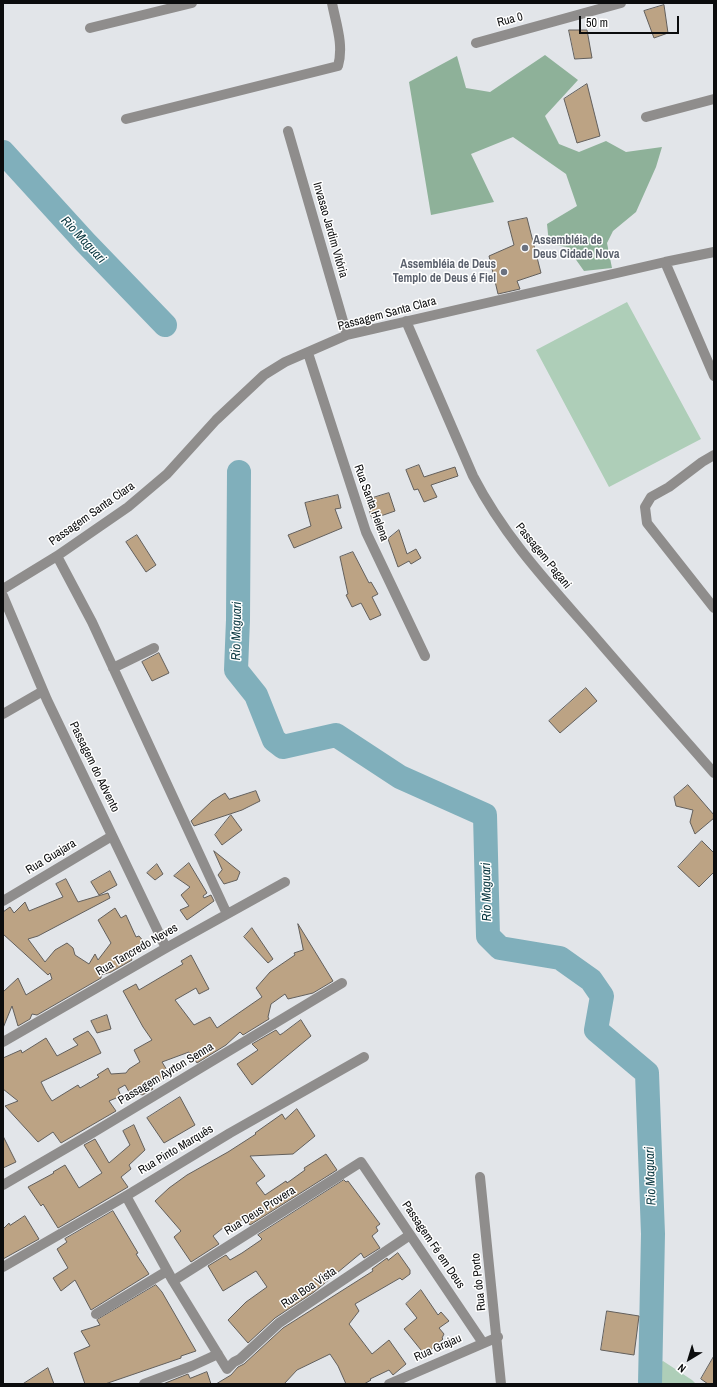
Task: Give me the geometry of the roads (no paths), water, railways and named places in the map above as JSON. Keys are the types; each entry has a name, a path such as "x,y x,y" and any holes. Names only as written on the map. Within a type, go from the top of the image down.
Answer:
{"street":[{"path":"90,28 192,3"},
{"path":"126,119 338,66 341,57 339,34 332,3"},
{"name":"Rua 0","path":"476,43 621,3"},
{"path":"646,118 714,99"},
{"name":"Invasao Jardim Vitória","path":"288,131 347,335"},
{"name":"Passagem Santa Clara","path":"3,589 57,556 128,508 167,474 216,420 264,375 285,362 347,335 714,252"},
{"path":"665,262 714,376"},
{"name":"Passagem Pagani","path":"406,321 474,476 484,497 497,518 529,562 714,773"},
{"name":"Rua Santa Helena","path":"308,353 366,532 425,656"},
{"path":"714,456 702,462 669,487 651,497 645,507 647,523 714,608"},
{"path":"57,556 92,622 227,914"},
{"name":"Passagem do Advento","path":"3,596 43,691 166,948"},
{"path":"113,668 154,648"},
{"path":"3,714 43,691"},
{"name":"Rua Guajara","path":"3,901 112,836"},
{"name":"Rua Tancredo Neves","path":"3,1042 166,948 285,882"},
{"name":"Passagem Ayrton Senna","path":"3,1185 89,1136 342,983"},
{"name":"Rua Pinto Marquês","path":"3,1267 126,1196 230,1133 364,1057"},
{"name":"Passagem Fé em Deus","path":"361,1162 483,1343"},
{"name":"Rua Deus Provera","path":"173,1281 361,1162"},
{"name":"Rua do Porto","path":"480,1177 502,1384"},
{"path":"126,1196 167,1272 218,1354 192,1366 144,1384"},
{"name":"Rua Boa Vista","path":"218,1354 227,1369 279,1323 410,1235"},
{"path":"96,1314 167,1272"},
{"name":"Rua Grajau","path":"389,1384 483,1343 498,1338"}],"waterway":[{"name":"Rio Maguari","path":"3,152 85,242 165,325"},
{"name":"Rio Maguari","path":"239,472 238,620 236,670 256,695 274,740 283,747 336,735 400,777 485,815 488,936 500,948 560,958 591,980 602,996 596,1030 647,1073 653,1234 650,1384"}],"place":[{"name":"Assembléia de Deus Cidade Nova","path":"525,248"},
{"name":"Assembléia de Deus Templo de Deus é Fiel","path":"504,272"}]}
